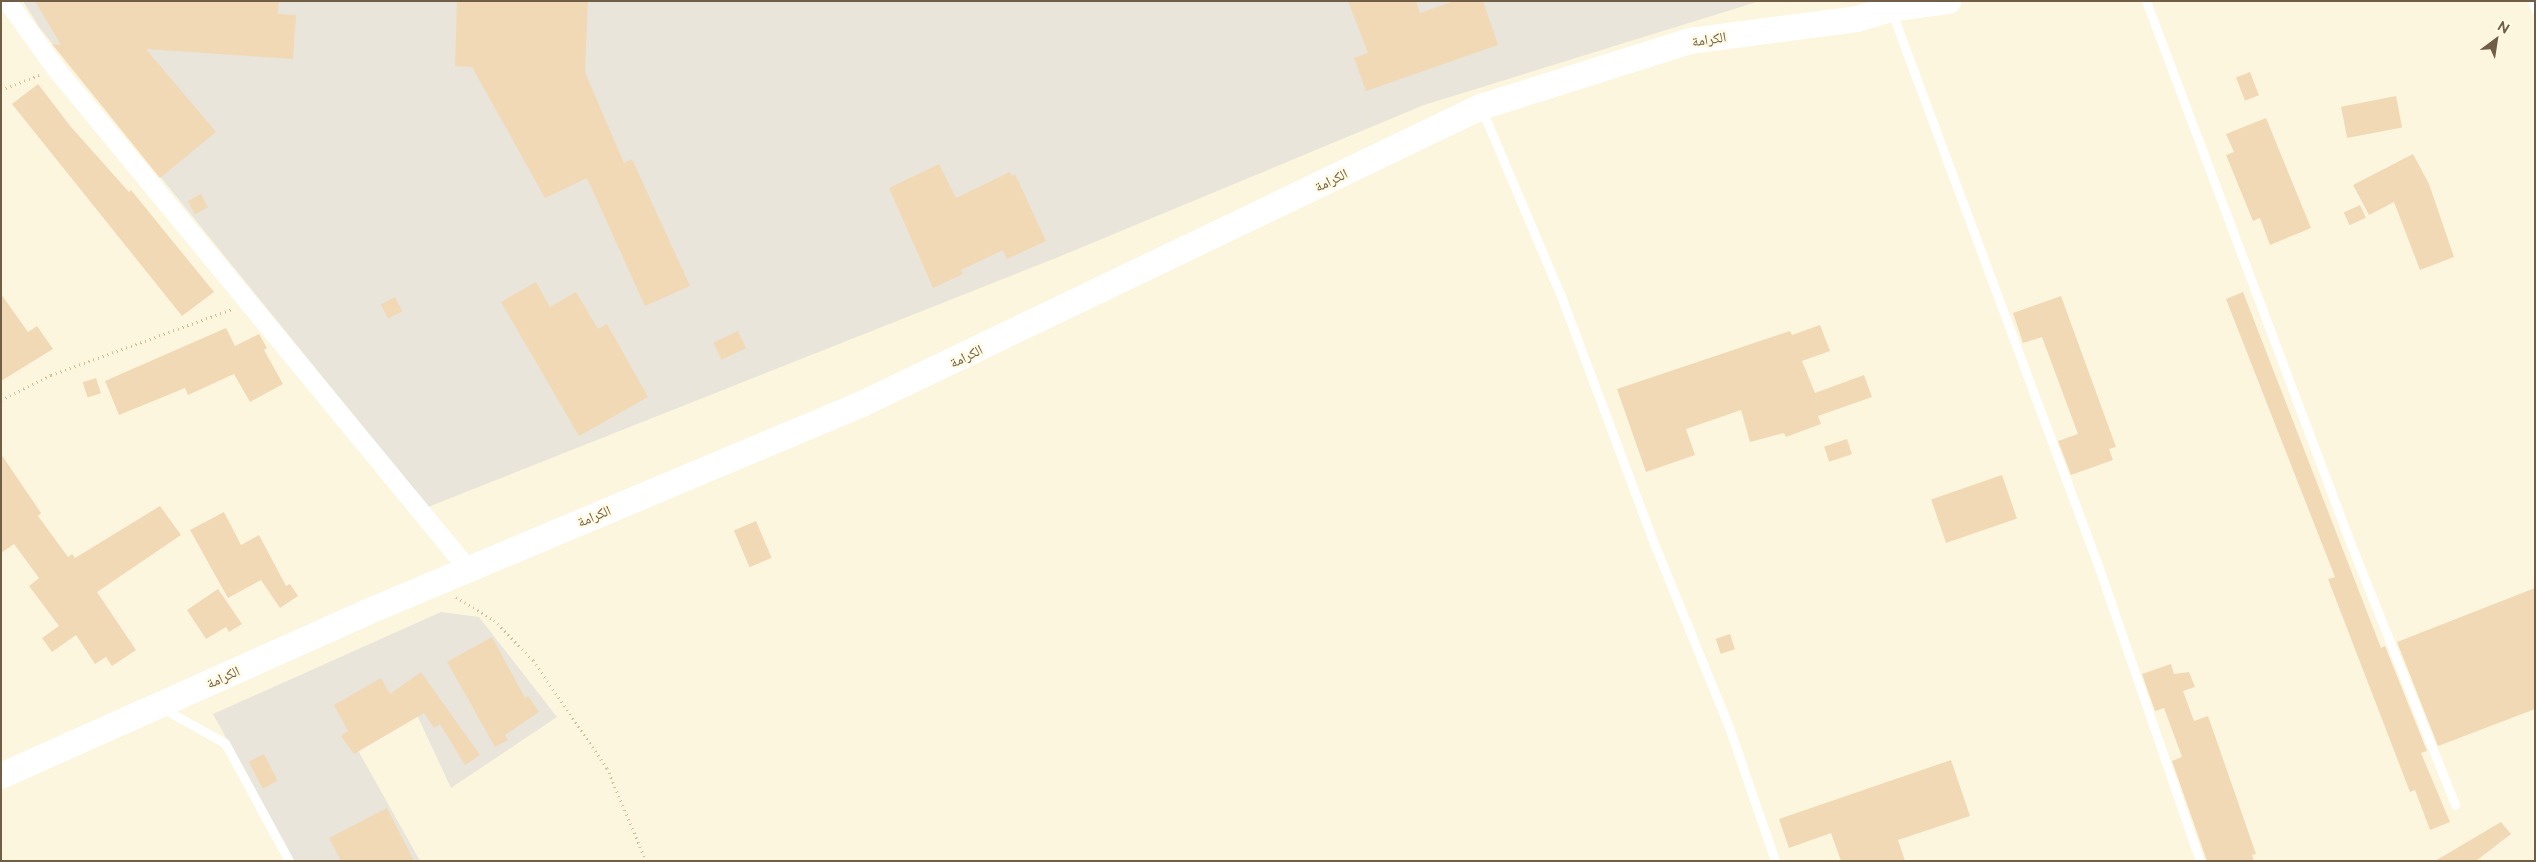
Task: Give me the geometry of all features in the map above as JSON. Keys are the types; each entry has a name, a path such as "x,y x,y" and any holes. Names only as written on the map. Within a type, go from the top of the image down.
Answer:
{"main road":[{"path":"1806,25 1827,1"},
{"name":"الكرامة","path":"1,776 434,584 862,404 1481,107 1690,40 1806,25 1854,10 1889,5 1938,2"}],"street":[{"path":"7,1 56,69 468,570"}],"lane":[{"path":"2146,1 2346,532 2455,805"},
{"path":"2532,1 2535,9"},
{"path":"1889,5 2096,559 2200,861"},
{"path":"1481,107 1562,296 1651,536 1730,730 1775,861"},
{"path":"159,706 225,744 289,861"}],"path":[{"path":"1,90 56,69"},
{"path":"1,400 51,375 249,303"},
{"path":"434,584 494,620 533,660 607,768 646,861"}],"shaded area":[{"path":"23,1 1760,1 1424,105 1056,258 428,507 39,27"},
{"path":"441,612 479,617 557,717 451,788 417,715 355,745 420,861 294,861 213,714"}],"building":[{"path":"35,1 279,1 278,14 296,15 293,59 146,49 216,132 160,178 52,44 61,45"},
{"path":"457,1 588,1 585,72 624,163 632,159 690,286 645,306 587,178 545,198 472,67 455,66"},
{"path":"1348,1 1416,1 1420,13 1454,1 1483,1 1498,45 1366,91 1354,58 1368,53"},
{"path":"2250,72 2259,95 2245,101 2236,77"},
{"path":"38,84 71,127 129,192 131,190 214,292 182,316 12,104"},
{"path":"2396,96 2402,127 2347,138 2341,107"},
{"path":"2266,118 2311,228 2270,245 2260,218 2253,221 2226,155 2234,152 2226,134"},
{"path":"2413,154 2429,184 2454,257 2420,270 2394,202 2369,215 2353,185"},
{"path":"939,164 956,198 1010,172 1011,176 1015,174 1046,241 1007,259 1003,250 961,270 963,274 933,288 889,188"},
{"path":"201,194 208,207 195,214 188,201"},
{"path":"2360,205 2366,218 2350,225 2344,213"},
{"path":"536,282 550,307 576,292 598,329 607,324 648,397 579,436 501,302"},
{"path":"2243,292 2381,648 2385,646 2427,751 2421,753 2450,822 2430,830 2415,790 2410,792 2328,579 2335,577 2226,299"},
{"path":"1,294 28,332 37,326 53,349 1,381"},
{"path":"2061,296 2116,447 2109,449 2113,460 2071,475 2058,441 2078,434 2042,337 2023,343 2013,313"},
{"path":"395,297 402,311 388,319 381,304"},
{"path":"1820,325 1830,351 1802,361 1815,393 1864,375 1872,397 1818,416 1821,424 1786,437 1784,433 1750,442 1741,410 1686,429 1695,455 1646,472 1617,389 1790,331 1792,335"},
{"path":"226,328 235,346 259,334 267,348 264,350 283,384 250,402 234,374 188,395 185,388 119,415 105,381"},
{"path":"738,331 746,348 722,360 714,342"},
{"path":"96,378 101,393 88,398 83,382"},
{"path":"1847,439 1852,454 1829,462 1824,446"},
{"path":"1,454 41,513 38,516 68,557 72,554 75,558 160,506 181,535 97,592 136,650 112,666 106,657 95,664 76,635 52,652 42,638 59,626 29,586 39,578 14,544 1,553"},
{"path":"2002,475 2017,518 1946,543 1931,499"},
{"path":"224,512 241,545 259,535 286,586 290,584 298,596 280,608 261,580 228,598 190,530"},
{"path":"756,521 772,558 750,567 734,530"},
{"path":"2535,588 2535,709 2438,746 2397,642"},
{"path":"218,589 242,624 229,632 226,627 206,639 187,610"},
{"path":"1730,634 1735,649 1721,654 1716,639"},
{"path":"492,637 525,698 528,696 539,712 505,735 508,740 495,747 447,662"},
{"path":"2171,664 2174,674 2189,672 2195,687 2183,691 2194,721 2208,716 2256,854 2252,855 2254,861 2207,861 2172,761 2182,757 2164,708 2155,711 2142,674"},
{"path":"421,672 480,755 465,765 440,724 434,728 424,713 354,754 341,736 348,731 334,705 381,678 390,694"},
{"path":"264,754 278,781 262,788 249,762"},
{"path":"1951,760 1970,816 1898,840 1905,861 1841,861 1831,833 1789,848 1779,819"},
{"path":"387,808 414,861 341,861 329,838"},
{"path":"2501,822 2511,834 2476,861 2435,861"}]}
